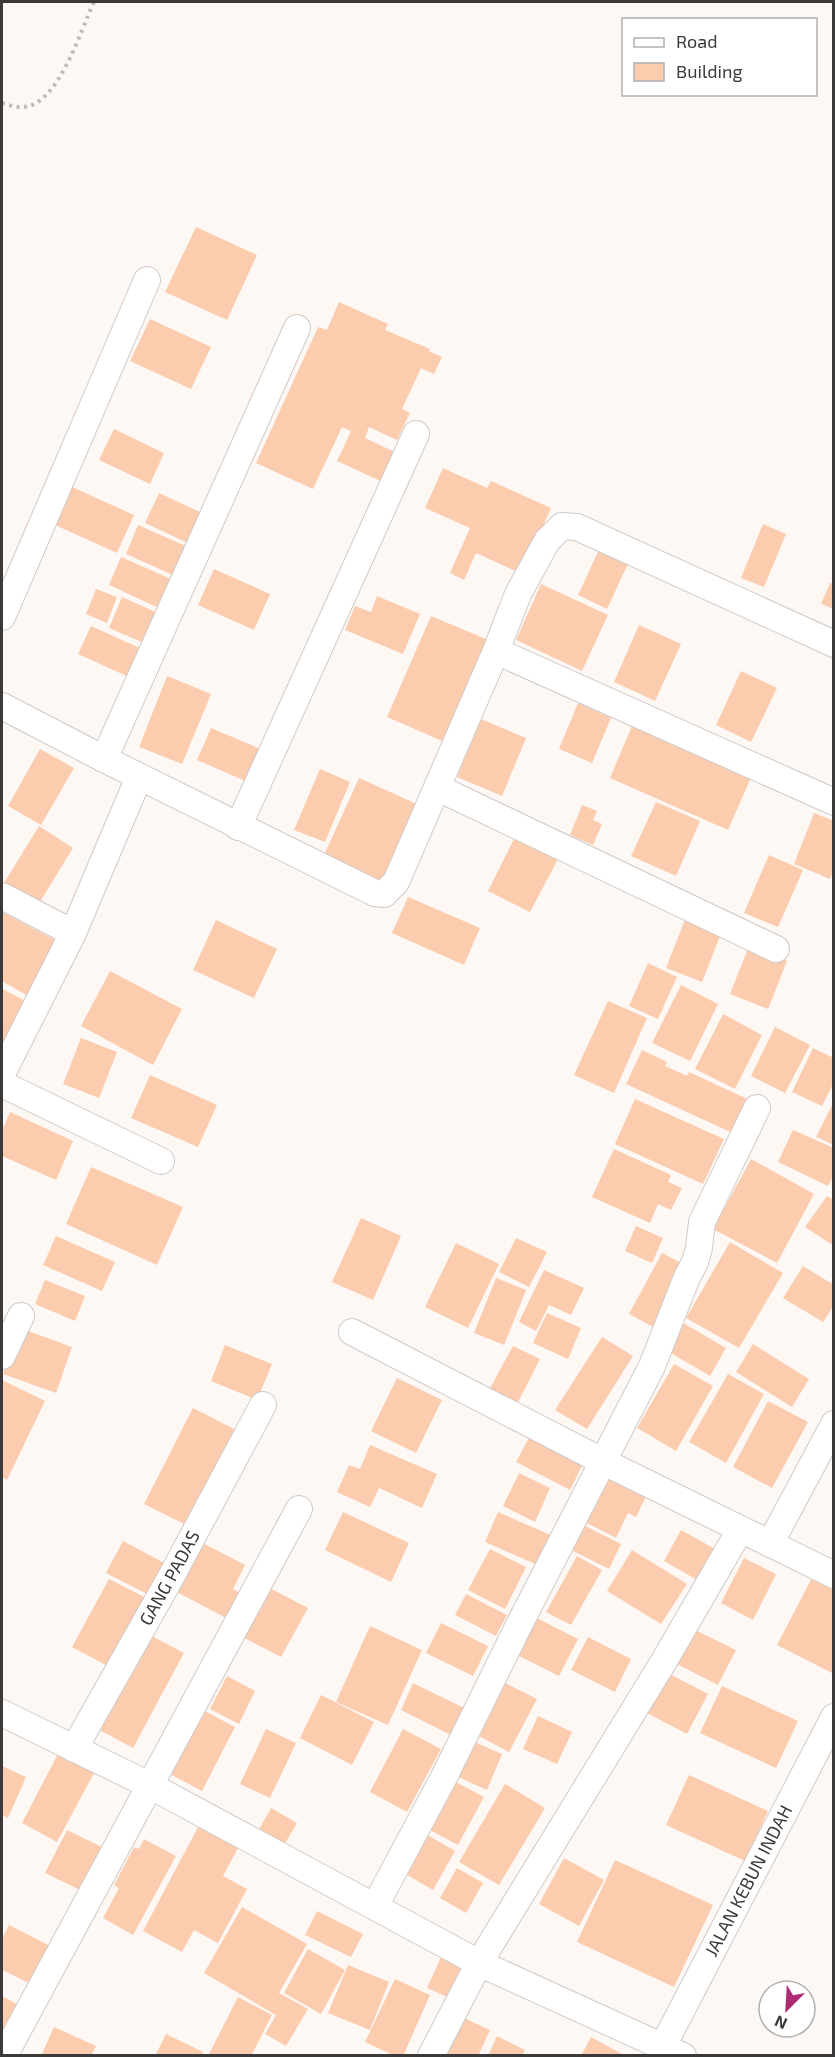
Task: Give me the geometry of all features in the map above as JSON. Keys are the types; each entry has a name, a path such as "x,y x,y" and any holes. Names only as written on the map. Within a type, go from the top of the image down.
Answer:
{"street":[{"path":"2,617 147,280"},
{"path":"104,759 297,328"},
{"path":"238,827 416,434"},
{"path":"2,706 238,827 375,893 384,894 396,882 438,788 518,594 547,541 562,526 577,527 834,644"},
{"path":"496,651 834,802"},
{"path":"2,1074 74,933 139,777"},
{"path":"438,788 776,949"},
{"path":"2,896 74,933"},
{"path":"2,1084 161,1161"},
{"path":"375,1906 444,1777 652,1366 695,1262 702,1222 757,1108"},
{"path":"2,1356 21,1316"},
{"path":"352,1332 602,1461 834,1575"},
{"name":"GANG PADAS","path":"74,1749 171,1577 263,1405"},
{"path":"770,1544 834,1424"},
{"path":"4,2055 299,1509"},
{"path":"431,2055 479,1963 664,1661 740,1530"},
{"path":"2,1713 149,1785 479,1963 673,2050"},
{"name":"JALAN KEBUN INDAH","path":"673,2050 834,1717"}],"path":[{"path":"2,103 25,107 40,102 50,92 61,75 94,2"}],"building":[{"path":"196,227 257,255 227,320 165,292"},
{"path":"339,302 388,324 385,330 430,349 429,351 442,357 434,374 421,368 402,409 410,413 397,440 369,427 365,438 399,454 385,483 337,461 351,431 342,427 313,489 256,463 318,327 327,330"},
{"path":"150,319 211,347 191,389 130,361"},
{"path":"114,429 164,453 150,484 99,460"},
{"path":"443,468 487,488 491,481 551,508 522,574 476,553 464,580 450,573 470,528 425,508"},
{"path":"72,487 134,515 117,553 55,525"},
{"path":"159,493 204,514 190,544 145,523"},
{"path":"763,524 786,534 764,587 741,578"},
{"path":"138,525 188,547 175,576 126,554"},
{"path":"603,541 632,555 607,609 578,595"},
{"path":"121,557 171,579 159,608 109,585"},
{"path":"214,569 270,594 254,630 198,605"},
{"path":"830,583 834,584 834,609 821,604"},
{"path":"541,584 608,615 582,671 516,640"},
{"path":"96,589 117,597 107,623 86,614"},
{"path":"377,596 420,614 403,654 345,630 355,606 371,612"},
{"path":"122,597 164,616 151,646 109,628"},
{"path":"431,616 493,642 449,744 387,717"},
{"path":"639,625 681,644 655,701 614,682"},
{"path":"91,626 144,650 131,678 78,654"},
{"path":"741,671 777,688 751,742 716,725"},
{"path":"167,676 211,694 182,764 139,747"},
{"path":"578,703 611,718 592,763 559,749"},
{"path":"481,719 526,738 502,796 457,777"},
{"path":"634,721 753,773 728,830 610,778"},
{"path":"211,728 263,750 250,783 197,760"},
{"path":"40,749 74,768 41,825 8,806"},
{"path":"320,769 350,782 325,842 294,830"},
{"path":"359,778 419,805 384,882 324,855"},
{"path":"656,802 700,821 676,876 631,856"},
{"path":"582,805 597,811 593,820 602,824 593,845 570,835"},
{"path":"814,813 834,821 834,869 830,879 794,864"},
{"path":"39,826 73,848 38,905 4,883"},
{"path":"516,835 559,857 530,912 488,891"},
{"path":"769,855 803,870 778,927 744,913"},
{"path":"408,897 480,928 464,965 392,933"},
{"path":"2,912 57,941 28,996 2,981"},
{"path":"688,912 724,926 702,982 666,968"},
{"path":"216,920 277,949 254,998 193,970"},
{"path":"749,946 787,961 768,1009 730,994"},
{"path":"648,963 677,977 658,1019 629,1006"},
{"path":"110,971 182,1009 153,1065 81,1026"},
{"path":"681,985 718,1004 690,1061 652,1043"},
{"path":"2,989 30,1003 2,1059"},
{"path":"608,1001 647,1018 614,1093 574,1075"},
{"path":"723,1014 762,1035 735,1089 695,1069"},
{"path":"775,1027 810,1045 785,1093 751,1076"},
{"path":"81,1038 117,1052 99,1098 63,1084"},
{"path":"813,1048 834,1058 834,1082 822,1106 792,1092"},
{"path":"642,1050 667,1062 665,1066 687,1076 689,1072 754,1102 739,1136 626,1084"},
{"path":"150,1075 217,1105 198,1147 131,1118"},
{"path":"635,1099 724,1139 703,1184 615,1144"},
{"path":"834,1101 834,1145 816,1137"},
{"path":"10,1112 73,1141 56,1180 2,1156 2,1131"},
{"path":"793,1130 834,1148 834,1175 828,1186 778,1162"},
{"path":"614,1149 671,1175 668,1182 682,1188 671,1210 658,1204 650,1223 592,1197"},
{"path":"751,1159 814,1194 777,1263 713,1229"},
{"path":"91,1167 183,1207 157,1265 66,1224"},
{"path":"827,1196 834,1200 834,1246 805,1227"},
{"path":"361,1218 401,1236 373,1300 332,1282"},
{"path":"636,1226 663,1238 652,1263 625,1251"},
{"path":"56,1236 115,1262 102,1291 43,1265"},
{"path":"516,1238 547,1252 529,1287 499,1272"},
{"path":"730,1242 783,1273 739,1348 686,1318"},
{"path":"456,1243 499,1264 468,1328 425,1307"},
{"path":"662,1253 685,1265 653,1327 629,1314"},
{"path":"803,1266 834,1285 834,1305 823,1322 783,1298"},
{"path":"544,1270 584,1288 571,1315 549,1305 536,1331 519,1322"},
{"path":"496,1278 526,1290 504,1345 474,1333"},
{"path":"45,1280 85,1296 75,1321 35,1304"},
{"path":"547,1313 581,1328 568,1359 533,1343"},
{"path":"678,1320 726,1348 710,1376 662,1348"},
{"path":"20,1328 72,1347 56,1393 3,1374"},
{"path":"602,1337 633,1356 587,1429 555,1410"},
{"path":"753,1344 809,1379 792,1407 736,1372"},
{"path":"225,1345 272,1364 257,1400 211,1381"},
{"path":"513,1346 540,1359 517,1404 489,1390"},
{"path":"674,1364 713,1386 676,1451 637,1428"},
{"path":"728,1374 764,1394 726,1463 689,1442"},
{"path":"397,1378 442,1400 416,1453 371,1431"},
{"path":"2,1380 45,1401 7,1480 2,1477"},
{"path":"768,1401 808,1422 772,1488 733,1467"},
{"path":"193,1408 240,1432 192,1528 144,1504"},
{"path":"531,1434 584,1462 570,1490 516,1462"},
{"path":"370,1445 437,1474 422,1508 379,1488 370,1507 337,1492 349,1465 360,1469"},
{"path":"606,1466 650,1488 636,1517 628,1513 616,1538 585,1522"},
{"path":"519,1473 550,1488 535,1522 503,1506"},
{"path":"343,1512 409,1543 391,1582 325,1550"},
{"path":"498,1512 555,1537 542,1567 485,1542"},
{"path":"577,1522 621,1544 609,1569 565,1547"},
{"path":"681,1530 717,1550 699,1581 664,1561"},
{"path":"197,1540 245,1565 233,1589 247,1597 234,1622 171,1589"},
{"path":"123,1541 168,1565 151,1596 106,1573"},
{"path":"490,1549 526,1567 505,1609 468,1590"},
{"path":"632,1550 687,1584 661,1624 607,1591"},
{"path":"577,1556 602,1570 571,1625 546,1612"},
{"path":"744,1558 776,1574 753,1620 721,1603"},
{"path":"816,1570 834,1580 834,1674 777,1645"},
{"path":"109,1579 152,1601 115,1670 72,1647"},
{"path":"264,1585 308,1608 281,1657 237,1634"},
{"path":"466,1594 507,1615 496,1636 455,1615"},
{"path":"533,1616 578,1639 559,1676 513,1653"},
{"path":"441,1623 488,1646 473,1676 426,1653"},
{"path":"370,1626 422,1650 388,1725 336,1702"},
{"path":"693,1629 736,1650 718,1685 675,1663"},
{"path":"146,1633 184,1653 133,1748 94,1727"},
{"path":"588,1637 631,1659 615,1692 571,1670"},
{"path":"662,1670 708,1694 687,1734 641,1710"},
{"path":"227,1676 255,1691 239,1724 210,1709"},
{"path":"503,1682 537,1699 509,1752 475,1734"},
{"path":"413,1683 464,1708 451,1735 401,1710"},
{"path":"722,1686 798,1721 776,1768 700,1733"},
{"path":"321,1695 374,1722 352,1765 300,1738"},
{"path":"201,1709 235,1727 202,1791 168,1773"},
{"path":"538,1716 572,1732 557,1764 523,1749"},
{"path":"266,1729 296,1743 270,1798 240,1784"},
{"path":"403,1729 441,1749 407,1812 370,1792"},
{"path":"470,1740 502,1754 487,1790 454,1775"},
{"path":"58,1754 94,1773 57,1842 22,1823"},
{"path":"2,1766 26,1777 8,1818 2,1815"},
{"path":"689,1775 768,1811 745,1861 666,1825"},
{"path":"450,1779 484,1797 458,1845 424,1827"},
{"path":"505,1784 545,1808 499,1885 459,1862"},
{"path":"271,1808 297,1823 284,1845 258,1831"},
{"path":"198,1827 238,1848 223,1876 247,1889 218,1943 194,1930 182,1952 143,1931"},
{"path":"67,1830 108,1850 86,1893 45,1873"},
{"path":"424,1833 455,1851 433,1890 402,1872"},
{"path":"144,1839 176,1856 133,1935 103,1918 119,1888 114,1885 134,1847 139,1849"},
{"path":"564,1858 604,1880 579,1926 539,1904"},
{"path":"615,1860 713,1905 674,1987 577,1942"},
{"path":"457,1868 483,1883 466,1913 440,1898"},
{"path":"242,1907 307,1944 279,1993 308,2009 286,2046 265,2034 276,2015 204,1973"},
{"path":"317,1911 363,1934 351,1957 305,1935"},
{"path":"9,1925 52,1947 33,1985 2,1970 2,1939"},
{"path":"308,1949 345,1970 321,2014 284,1993"},
{"path":"443,1953 470,1965 454,2000 427,1988"},
{"path":"348,1965 389,1982 370,2030 328,2013"},
{"path":"395,1979 430,1995 403,2056 395,2056 365,2042"},
{"path":"2,1996 24,2008 2,2051"},
{"path":"238,1997 272,2015 251,2056 208,2056"},
{"path":"457,2015 490,2030 478,2056 438,2056"},
{"path":"54,2027 96,2046 91,2056 41,2056"},
{"path":"166,2034 203,2052 201,2056 155,2056"},
{"path":"497,2036 525,2050 522,2056 488,2056"},
{"path":"591,2037 622,2054 621,2056 581,2056"}]}
